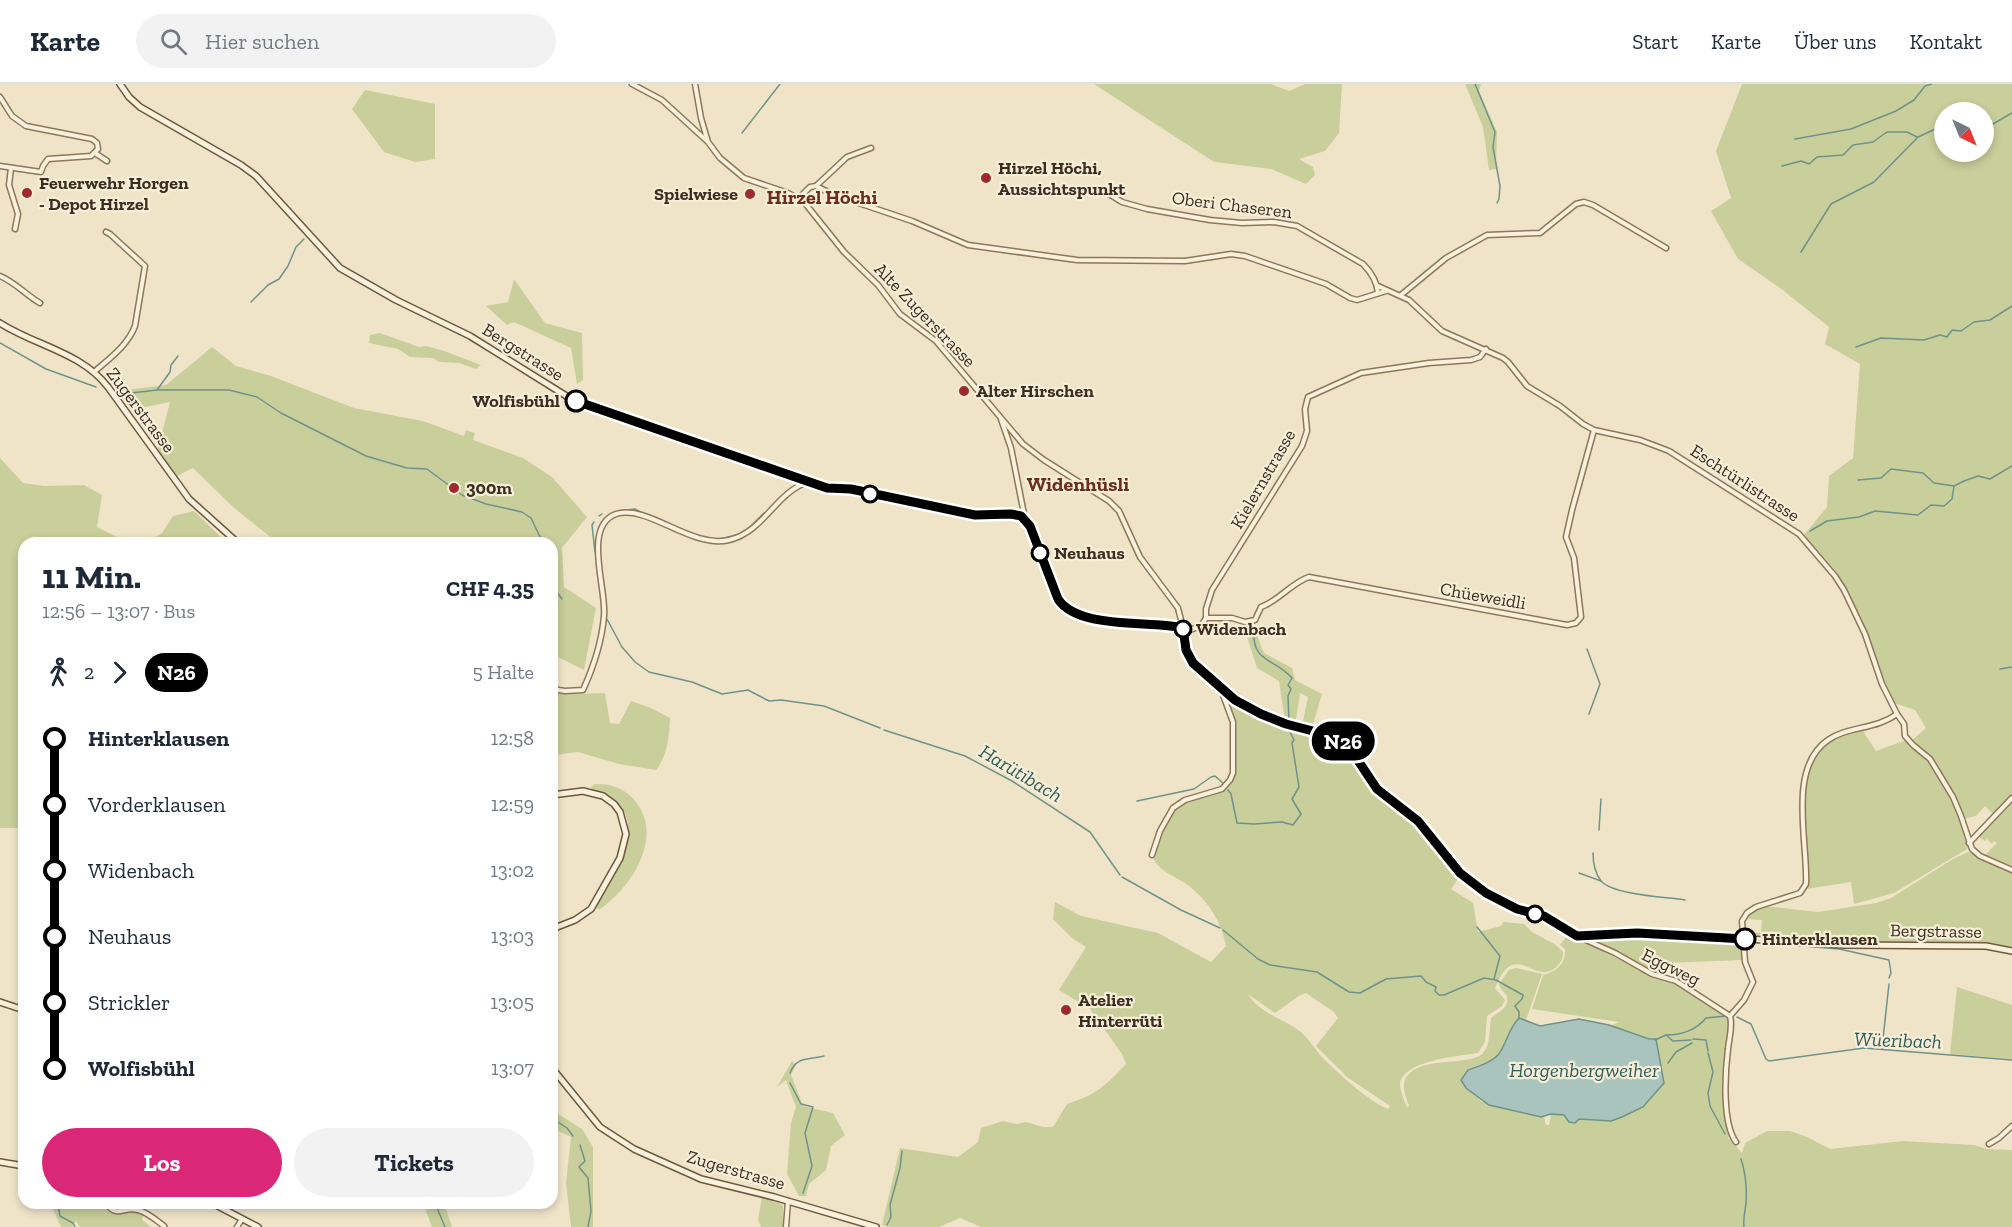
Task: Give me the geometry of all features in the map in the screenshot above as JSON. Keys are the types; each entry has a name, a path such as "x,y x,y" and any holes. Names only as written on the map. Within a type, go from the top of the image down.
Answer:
{"street":[{"name":"Bergstrasse","path":"120,84 140,107 256,176 334,262 356,278 470,336 577,401 831,489 851,489 975,515 1011,514 1025,519"},
{"path":"632,84 662,100 708,142"},
{"name":"Alte Zugerstrasse","path":"695,84 708,142 720,158 739,176 798,198 810,208 844,252 878,285 900,314 936,341 1023,444 1109,501 1119,511 1140,557 1178,608 1184,630"},
{"path":"0,97 12,116 26,126 92,139 107,161"},
{"path":"0,166 41,172 48,159 91,156 103,138"},
{"path":"97,148 106,151"},
{"path":"798,198 810,187 816,186 847,157 871,148"},
{"path":"11,168 9,185 18,214 15,229"},
{"path":"816,186 968,245 1077,260 1185,261 1238,255 1326,284 1357,300 1388,291"},
{"name":"Oberi Chaseren","path":"1101,189 1122,202 1147,209 1210,220 1297,226 1363,264 1378,286"},
{"path":"1401,295 1446,258 1488,235 1540,233 1576,204 1584,202 1666,248"},
{"path":"94,372 122,347 132,334 145,266 106,232"},
{"path":"0,276 10,280 23,293 40,303"},
{"path":"1378,286 1378,293"},
{"name":"Eschtürlistrasse","path":"1378,286 1401,295 1442,331 1486,349 1508,362 1527,386 1560,406 1574,419 1594,430 1640,440 1669,451 1799,534 1836,576 1844,590 1865,634 1882,684 1904,724 1905,736 1913,746 1930,759 1953,797 1969,843"},
{"name":"Zugerstrasse","path":"0,323 81,362 94,372 189,499 231,537"},
{"name":"Kielernstrasse","path":"1206,618 1206,609 1212,590 1302,446 1307,431 1305,409 1308,397 1361,373 1429,363 1470,360 1480,357 1486,349"},
{"path":"1001,419 1013,458 1025,519 1030,526 1058,599 1066,607 1077,613 1114,622 1184,630 1200,626 1206,618"},
{"name":"Chüeweidli","path":"1206,618 1232,618 1245,622 1255,620 1261,607 1273,603 1300,580 1309,577 1567,625 1576,623 1581,617 1580,598 1574,558 1566,537 1594,430"},
{"path":"793,476 795,482 793,488"},
{"path":"558,690 583,690 590,672 604,619 605,602 598,543 599,533 608,519 621,513 638,514 701,539 730,540 750,531 793,488 808,482"},
{"name":"Bergstrasse","path":"1184,630 1186,650 1193,663 1220,687 1243,705 1261,714 1297,728 1332,736 1343,741 1355,753 1377,789 1418,821 1467,880 1517,909 1544,916 1571,933 1581,936 1644,933 1844,945 1973,946 1995,947 2012,951"},
{"path":"1152,855 1160,831 1173,808 1185,800 1222,789 1230,780 1233,772 1233,722 1220,687"},
{"path":"1736,1142 1726,1116 1727,1051 1732,1024 1730,1016 1744,1000 1753,982 1745,962 1741,925 1744,917 1751,910 1796,895 1805,886 1804,781 1809,762 1828,740 1838,735 1878,725 1897,714"},
{"path":"558,794 583,791 603,796 620,812 626,834 620,858 591,909 576,920 558,927"},
{"path":"2012,798 1969,843 1977,854 2012,870"},
{"name":"Eggweg","path":"1581,936 1652,974 1676,981 1730,1016"},
{"path":"0,1002 18,1008"},
{"name":"Zugerstrasse","path":"558,1075 600,1127 634,1149 701,1179 788,1200 876,1227"},
{"path":"1989,1144 2012,1126"},
{"path":"0,1162 18,1165"},
{"path":"786,1227 788,1200"},
{"path":"111,1209 120,1212 128,1209 144,1212 164,1226"},
{"path":"224,1209 258,1227"},
{"path":"237,1227 242,1218"}],"green space":[{"path":"1094,84 1271,84 1289,91 1305,84 1342,84 1339,133 1325,151 1299,159 1313,167 1315,175 1306,184 1271,169 1214,162"},
{"path":"1465,84 1481,84 1479,91 1497,132 1496,169 1489,170 1483,127"},
{"path":"1742,84 2012,84 2012,868 1985,855 1997,843 1994,841 1992,844 1987,839 1985,841 1979,837 1996,817 1985,806 1976,816 1964,819 1959,806 1931,759 1911,741 1926,728 1915,710 1894,703 1846,589 1836,571 1804,535 1827,507 1829,476 1853,458 1860,364 1825,344 1829,327 1780,288 1738,259 1711,211 1731,198 1716,151"},
{"path":"365,90 435,104 435,159 415,162 384,152 352,109"},
{"path":"514,279 545,323 582,333 583,380 577,384 571,348 514,322 507,325 486,306 508,302"},
{"path":"380,333 419,347 426,346 444,351 481,365 476,369 459,363 439,362 433,358 410,357 398,349 369,343 370,335"},
{"path":"212,347 236,366 271,376 354,408 423,421 464,436 466,430 475,433 473,440 523,458 552,477 587,517 562,548 564,587 596,608 584,670 558,657 558,537 270,537 234,508 193,468 175,477 157,452 170,402 136,409 125,390 166,385"},
{"path":"0,458 23,483 44,486 84,485 102,495 97,527 117,537 18,537 18,828 0,828"},
{"path":"194,511 221,537 156,537 162,533 173,516"},
{"path":"1244,627 1255,630 1264,653 1292,668 1295,680 1322,694 1313,724 1303,721 1308,697 1300,693 1296,719 1285,722 1279,681 1257,668"},
{"path":"558,692 605,693 610,723 619,724 631,701 670,718 665,752 656,770 619,764 578,752 558,754"},
{"path":"1224,694 1238,706 1263,719 1300,733 1340,743 1347,749 1371,788 1421,828 1460,876 1451,889 1473,903 1478,932 1501,926 1503,922 1524,924 1532,932 1556,945 1563,952 1559,964 1548,971 1537,971 1517,964 1506,969 1495,988 1505,1000 1502,1006 1487,1016 1485,1042 1478,1053 1433,1061 1411,1069 1403,1076 1400,1084 1407,1107 1409,1106 1404,1084 1409,1074 1417,1068 1466,1060 1483,1053 1489,1041 1491,1018 1503,1009 1507,1000 1499,984 1509,970 1516,968 1542,974 1526,1020 1519,1018 1515,1022 1501,1051 1495,1058 1467,1070 1463,1084 1481,1101 1544,1117 1546,1125 1549,1125 1551,1114 1564,1115 1574,1123 1579,1119 1594,1120 1643,1107 1664,1083 1654,1040 1610,1026 1619,1022 1532,1009 1543,975 1556,969 1564,959 1565,949 1560,945 1568,934 1650,975 1675,983 1728,1018 1730,1028 1725,1053 1725,1122 1730,1136 1728,1138 1742,1153 1745,1143 1767,1131 1790,1131 1830,1149 1903,1141 1974,1145 1987,1149 2012,1150 2012,1227 981,1227 960,1218 939,1227 882,1225 900,1148 958,1157 978,1142 981,1128 1003,1121 1053,1127 1067,1104 1100,1089 1126,1064 1122,1054 1090,1009 1059,990 1086,947 1072,938 1053,919 1055,902 1081,916 1158,933 1211,962 1226,946 1221,928 1208,905 1189,886 1156,864 1153,853 1157,840 1175,808 1191,800 1218,794 1231,783 1236,771 1235,736 1234,722","holes":["1306,993 1334,1012 1338,1018 1316,1046 1347,1077 1390,1106 1388,1109 1372,1100 1345,1078 1322,1057 1301,1032 1265,1011 1248,994 1275,1013"]},
{"path":"1863,731 1876,751 1906,740 1928,760 1952,798 1968,845 1967,849 1894,893 1854,904 1851,882 1806,889 1808,883 1804,828 1807,772 1815,757 1831,740"},
{"path":"595,784 618,788 632,797 644,816 647,831 640,861 632,876 611,901 599,910 598,903 622,856 628,824 623,810 612,799 592,790 591,787"},
{"path":"1968,852 2012,871 2012,950 1962,943 1859,943 1746,937 1743,931 1749,934 1750,932 1761,933 1762,920 1745,919 1754,909 1764,906 1818,912 1876,903 1891,898"},
{"path":"1633,935 1740,941 1743,960 1667,963 1665,975 1651,972 1588,938"},
{"path":"1957,987 2012,1005 2012,1059 1950,1054"},
{"path":"792,1061 796,1065 791,1075 803,1106 833,1113 845,1135 831,1146 826,1170 809,1184 806,1196 799,1196 787,1174 791,1123 796,1107 786,1080 777,1087"},
{"path":"558,1114 582,1129 593,1147 593,1227 571,1227 566,1183 571,1137 558,1131"},
{"path":"762,1197 774,1199 783,1206 783,1227 761,1227 758,1220"},
{"path":"53,1209 105,1209 111,1213 113,1210 128,1209 144,1212 142,1220 151,1227 80,1227 76,1221 72,1227 61,1227"},
{"path":"425,1209 446,1209 452,1227 432,1227"}],"water":[{"name":"Horgenbergweiher","path":"1519,1018 1540,1026 1579,1019 1656,1039 1664,1083 1643,1107 1611,1121 1579,1119 1575,1123 1569,1122 1564,1115 1551,1114 1541,1117 1489,1105 1466,1088 1461,1080 1468,1070 1498,1055"}],"waterway":[{"path":"742,133 780,84"},
{"path":"1475,84 1495,132 1493,147 1500,186 1497,203"},
{"path":"1795,139 1851,129 1896,111 1914,100 1925,86 1932,84"},
{"path":"1994,123 2012,113"},
{"path":"1801,252 1831,204 1874,182 1918,137 1934,130"},
{"path":"1782,166 1801,161 1809,164 1817,157 1843,155 1853,145 1873,142 1887,132 1907,132 1917,137"},
{"path":"251,302 268,285 279,279 288,266 296,247 304,239"},
{"path":"1856,347 1881,338 1924,340 1940,335 1947,337 1952,330 1961,331 1974,322 1990,320 2012,306"},
{"path":"0,343 46,369 96,387"},
{"path":"157,390 178,356"},
{"path":"115,386 122,389 123,394 157,390 229,390 257,397 281,413 366,456 407,468 427,469 462,495 486,504 522,512 531,518 541,537"},
{"path":"1810,531 1827,521 1859,517 1875,511 1918,515 1931,505 1944,506 1952,499 1954,486 1978,476 1990,479 2012,466"},
{"path":"1858,480 1881,478 1891,469 1923,473 1934,483 1954,486"},
{"path":"619,511 635,509 644,514"},
{"path":"749,528 764,513"},
{"path":"594,522 592,525 595,552"},
{"path":"721,539 743,533"},
{"path":"558,594 562,599"},
{"path":"607,619 622,647 635,662 649,672 692,682 722,694 748,690 769,701 781,700 824,706 880,728"},
{"path":"1254,626 1254,639 1260,654 1292,678 1288,685 1291,689 1288,696 1289,723"},
{"path":"1587,649 1600,684 1589,714"},
{"path":"2000,669 2012,667"},
{"name":"Harütibach","path":"884,730 965,756 1012,781 1090,832 1120,875"},
{"path":"1228,790 1231,794 1237,823 1282,822 1293,825 1301,814 1292,799 1299,787 1292,743 1294,740 1289,730"},
{"path":"1137,801 1194,789 1215,776 1224,784"},
{"path":"1599,830 1601,799"},
{"path":"1593,853 1597,875 1608,886 1628,892 1685,900"},
{"path":"1579,873 1601,881"},
{"name":"Harütibach","path":"1122,877 1181,910 1220,928"},
{"path":"1477,927 1500,956 1494,979"},
{"name":"Harütibach","path":"1223,930 1258,959 1270,965 1317,972 1349,992 1360,993 1386,979 1421,976 1426,982 1436,987 1435,991 1439,995 1444,995 1484,978 1496,980 1523,995 1515,1006 1519,1012 1519,1019"},
{"path":"1765,943 1839,949 1889,960 1891,973 1889,978"},
{"path":"1882,1048 1889,984"},
{"name":"Wüeribach","path":"1666,1035 1688,1031 1698,1026 1706,1018 1726,1016"},
{"name":"Wüeribach","path":"1737,1017 1751,1024 1766,1059 1769,1061 1864,1048 2012,1060"},
{"name":"Wüeribach","path":"1655,1040 1666,1035 1673,1041 1691,1040"},
{"name":"Wüeribach","path":"1693,1039 1706,1040 1708,1051"},
{"name":"Wüeribach","path":"1668,1063 1676,1052 1692,1043"},
{"path":"1708,1053 1713,1072 1708,1093 1710,1106 1725,1134"},
{"path":"790,1073 799,1061 824,1056"},
{"path":"790,1083 801,1104 813,1107 805,1133 812,1166 803,1193"},
{"path":"558,1122 573,1136"},
{"path":"580,1145 585,1161 579,1167 588,1178 591,1211 588,1227"},
{"path":"887,1225 891,1217 890,1205 902,1151"},
{"path":"1741,1159 1746,1186 1744,1227"},
{"path":"59,1209 60,1216 73,1223 75,1227"},
{"path":"438,1209 445,1227"}],"bus line":[{"name":"N26","path":"576,401 827,488 846,488 975,515 1021,516 1030,526 1058,599 1062,604 1077,613 1114,622 1183,628 1186,650 1197,668 1243,705 1286,724 1332,736 1347,744 1377,789 1418,821 1460,873 1486,893 1517,909 1544,916 1577,936 1637,933 1745,939"}],"place":[{"name":"Hirzel Höchi, Aussichtspunkt","path":"986,178"},
{"name":"Feuerwehr Horgen - Depot Hirzel","path":"27,193"},
{"name":"Spielwiese","path":"750,194"},
{"name":"Alter Hirschen","path":"964,391"},
{"name":"Wolfisbühl","path":"576,401"},
{"name":"300m","path":"454,488"},
{"name":"Neuhaus","path":"1040,553"},
{"name":"Widenbach","path":"1183,629"},
{"name":"Hinterklausen","path":"1745,939"},
{"name":"Atelier Hinterrüti","path":"1066,1010"}],"district":[{"name":"Hirzel Höchi","path":"822,197"},
{"name":"Widenhüsli","path":"1078,484"}]}
